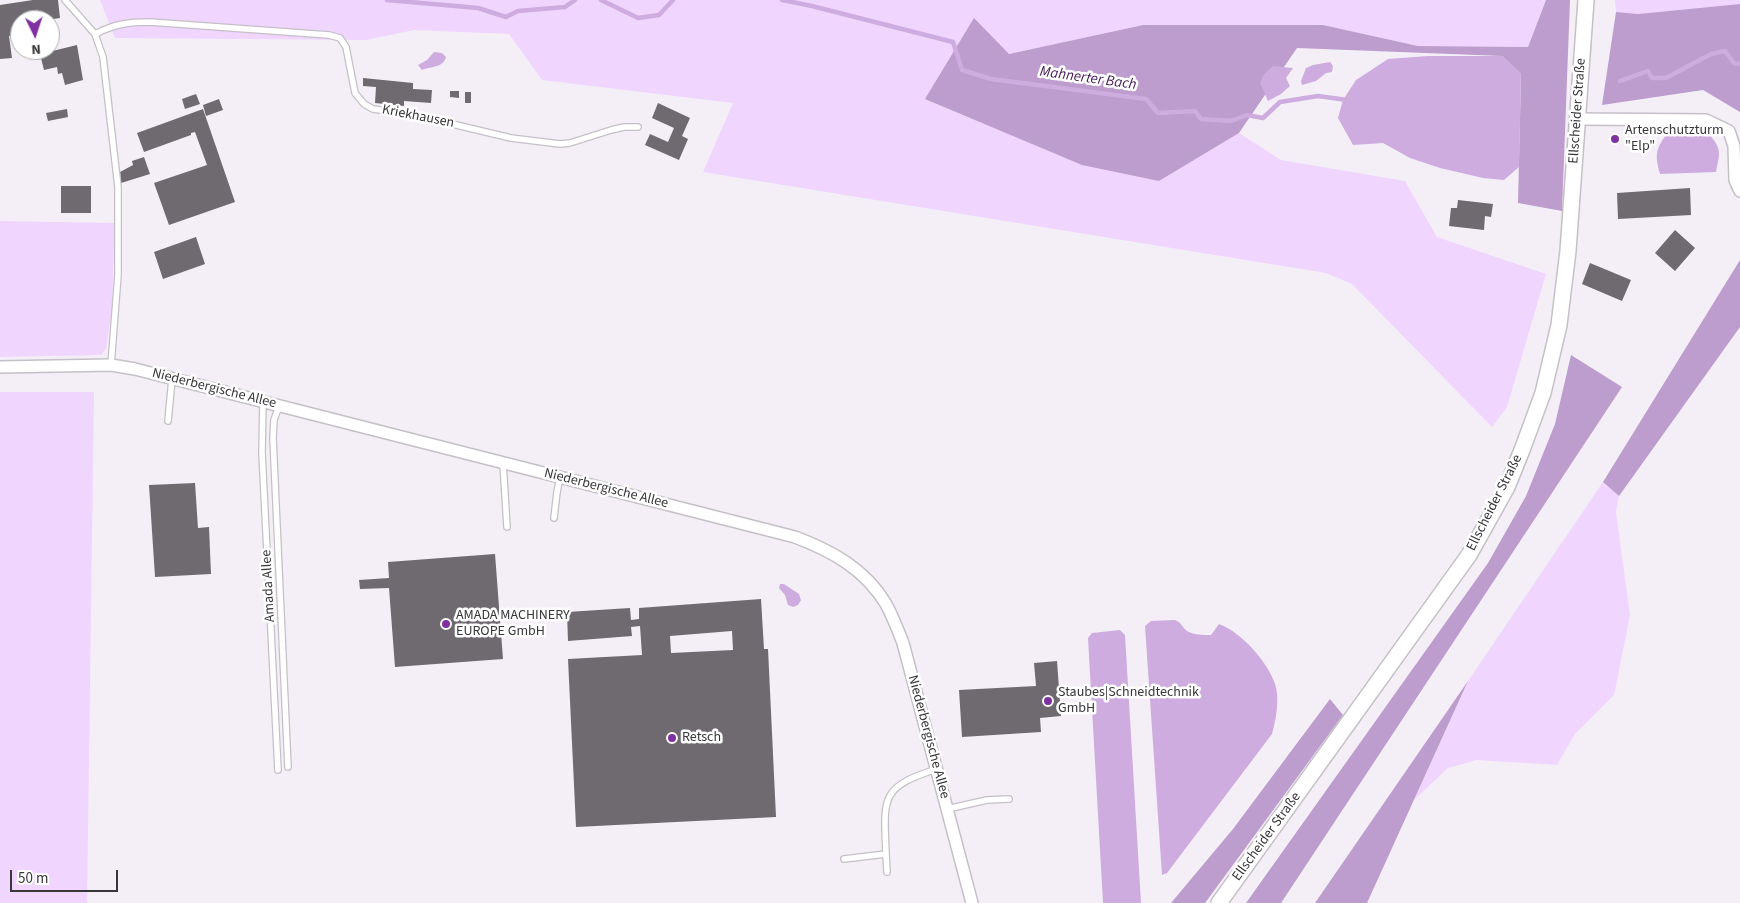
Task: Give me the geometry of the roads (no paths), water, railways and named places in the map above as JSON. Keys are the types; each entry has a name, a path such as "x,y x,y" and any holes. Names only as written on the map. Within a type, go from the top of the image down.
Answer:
{"street":[{"name":"Ellscheider Straße","path":"1219,903 1469,555 1507,487 1539,406 1559,326 1568,251 1586,0"},
{"path":"1578,119 1706,120 1730,131 1734,146 1735,180 1740,191"},
{"name":"Niederbergische Allee","path":"0,367 111,364 795,537 832,553 856,568 878,593 897,628 903,644 972,903"}],"lane":[{"path":"65,0 95,34 103,57 118,187 118,275 111,364"},
{"name":"Kriekhausen","path":"95,34 112,25 150,22 329,35 340,38 346,47 355,93 364,104 373,109 410,114 511,138 560,144 570,143 610,130 638,127"},
{"path":"168,421 172,378"},
{"name":"Amada Allee","path":"263,402 262,453 278,770"},
{"name":"Amada Allee","path":"279,405 274,420 272,438 288,767"},
{"path":"503,463 507,527"},
{"path":"554,518 560,477"},
{"path":"887,872 886,805 890,793 901,782 937,769"},
{"path":"947,809 987,800 1009,799"},
{"path":"844,859 886,854"}],"waterway":[{"name":"Mahnerter Bach","path":"387,0 478,8 506,17 518,11 565,7 575,0"},
{"name":"Mahnerter Bach","path":"601,0 638,18 659,15 673,0"},
{"name":"Mahnerter Bach","path":"782,0 953,42 962,70 991,79 1146,99 1158,113 1195,111 1201,119 1231,121 1247,115 1263,118 1280,102 1318,96 1347,100"},
{"name":"Mahnerter Bach","path":"1620,81 1648,71 1652,78 1666,78 1711,54 1725,51 1734,63 1740,64"}],"place":[{"name":"Artenschutzturm \"Elp\"","path":"1615,139"},
{"name":"AMADA MACHINERY EUROPE GmbH","path":"446,624"},
{"name":"Staubes|Schneidtechnik GmbH","path":"1048,701"},
{"name":"Retsch","path":"672,738"}]}
